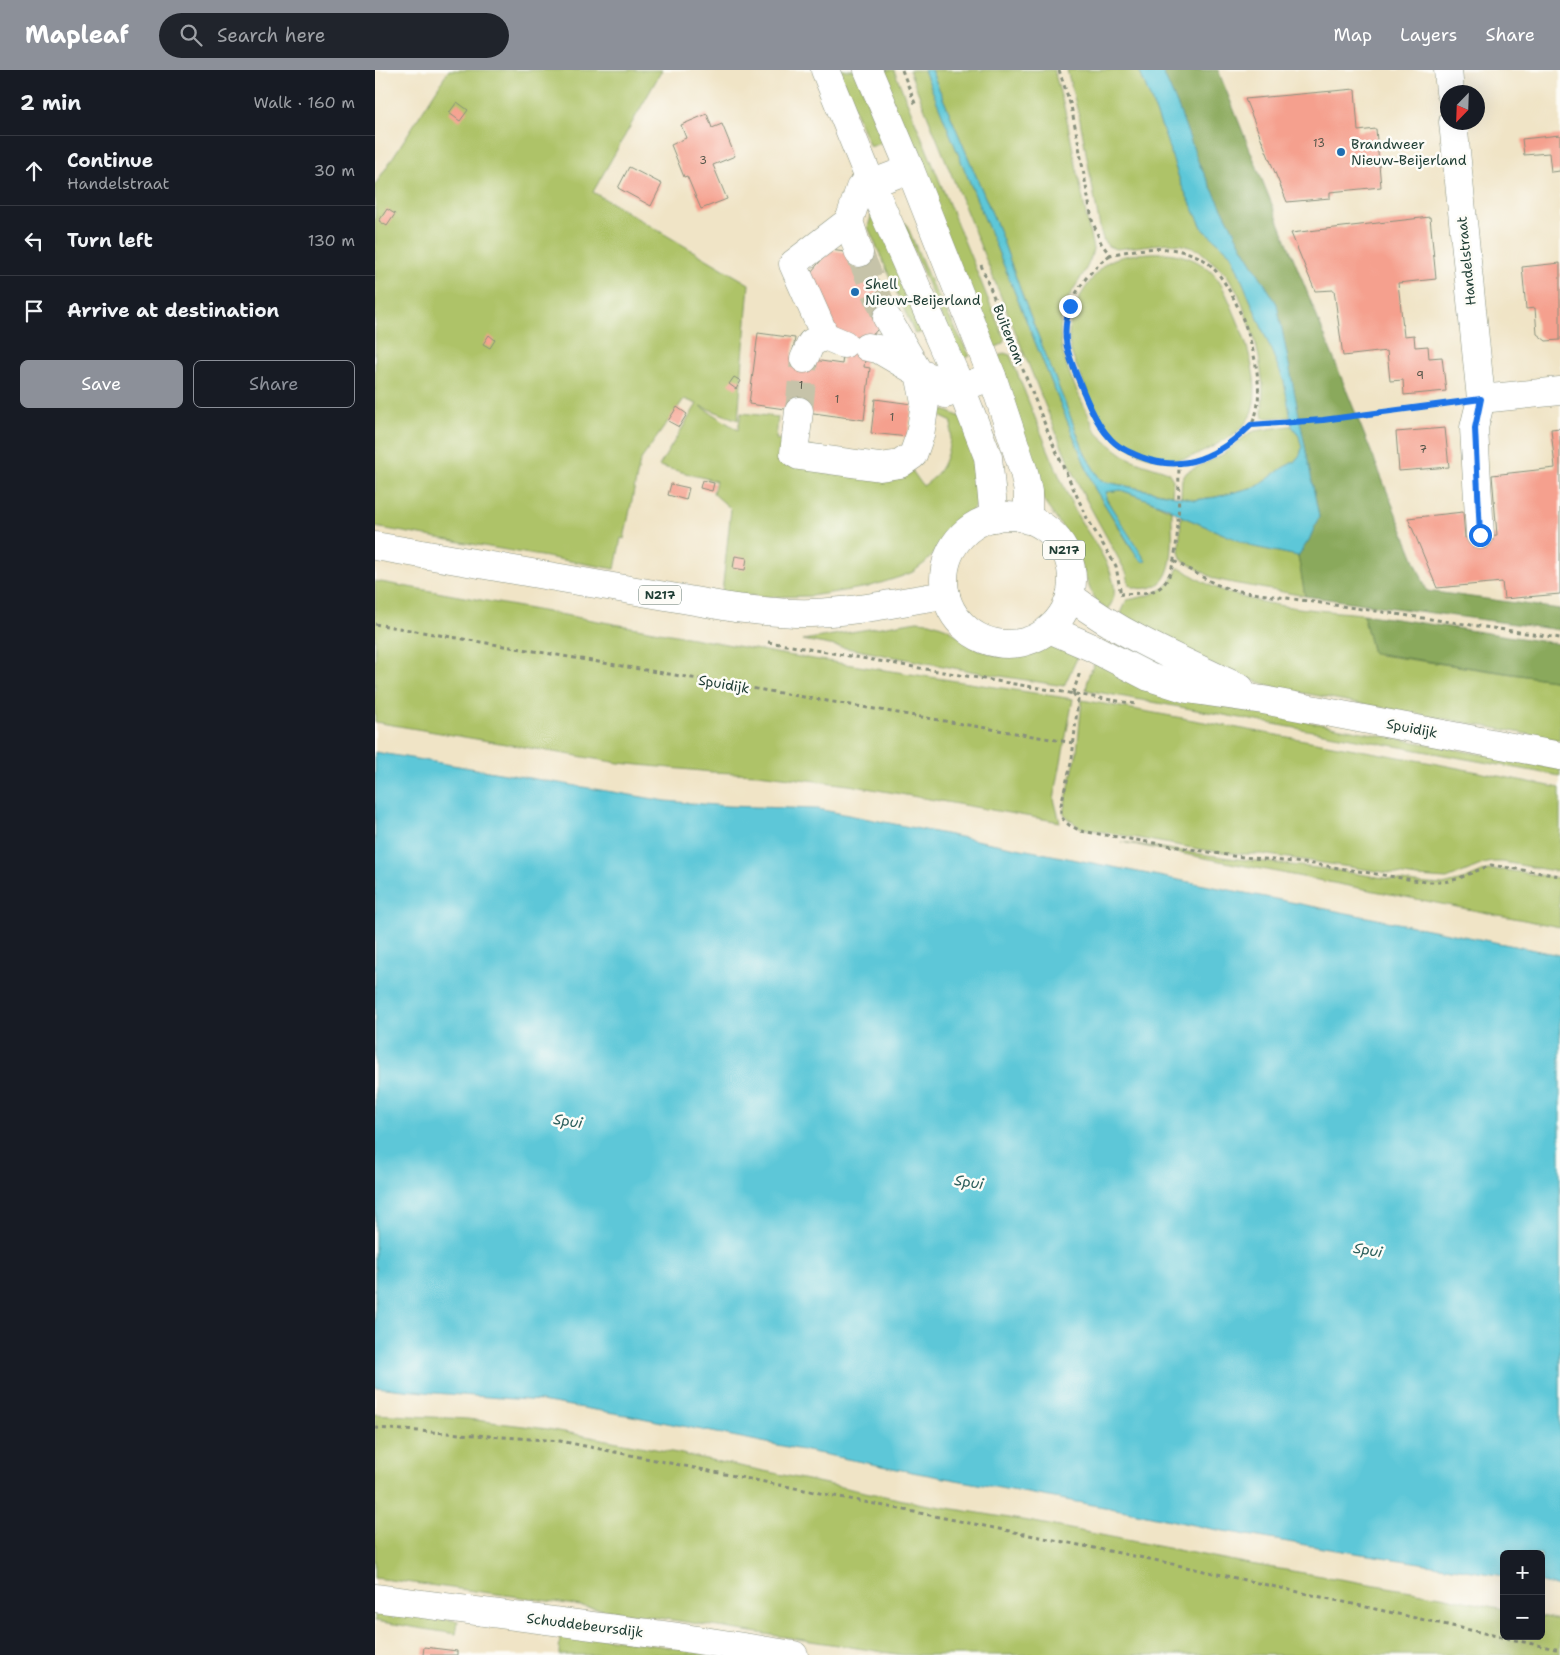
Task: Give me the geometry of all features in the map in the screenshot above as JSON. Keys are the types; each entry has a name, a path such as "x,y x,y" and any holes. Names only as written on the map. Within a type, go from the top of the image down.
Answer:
{"main road":[{"path":"825,70 871,184 961,388 988,457 994,518"},
{"path":"868,70 910,169 992,376 1025,472 1028,492 1028,520"},
{"path":"1448,70 1449,85"},
{"name":"Handelstraat","path":"1454,130 1481,399 1475,428 1480,535"},
{"path":"845,342 793,264 849,221 860,188 910,169"},
{"path":"849,221 859,253"},
{"path":"799,411 794,453 799,456 880,467 900,464 913,455 920,435 925,404 919,372 887,318"},
{"path":"805,359 811,343 845,342 878,349 930,377 945,394 992,376"},
{"path":"1481,399 1560,391"},
{"name":"N217","path":"1011,516 1028,520 1049,531 1064,550 1069,561 1071,584 1065,608 1058,620 1049,629 1035,638 1020,643 1003,644 987,640 973,633 961,623 951,610 945,595 945,566 950,552 958,540 980,522 1011,516"},
{"name":"N217","path":"375,546 735,608 763,611 837,612 945,595"},
{"name":"Spuidijk","path":"1069,596 1138,639 1263,700"},
{"name":"Spuidijk","path":"1049,629 1093,648 1149,678 1187,689 1263,700 1560,756"},
{"name":"Schuddebeursdijk","path":"375,1598 678,1637 794,1655"}],"path":[{"path":"902,70 916,106"},
{"path":"1059,70 1073,115 1091,220 1101,243 1110,255"},
{"path":"1148,249 1173,249 1201,258 1210,264 1224,279 1247,333 1257,370 1259,398 1251,425 1220,450 1179,464 1159,463 1127,451 1113,442 1101,427 1083,393 1067,354 1065,326 1070,306 1076,295 1095,267 1110,255 1148,249"},
{"name":"Buitenom","path":"979,262 1052,442 1087,518 1116,566 1121,594 1154,591 1168,580 1174,561"},
{"path":"1251,425 1323,420 1481,399"},
{"path":"1179,464 1177,537 1174,561 1215,584 1240,591 1560,638"},
{"name":"Spuidijk","path":"375,624 1073,743"},
{"path":"1073,693 1078,700 1073,743 1061,805 1061,817 1069,825 1081,831 1225,855 1314,864 1426,882 1444,882 1457,879 1491,865 1560,876"},
{"path":"375,1428 559,1441 1169,1564 1560,1650"}],"green space":[{"path":"449,70 662,70 593,192 749,284 738,420 700,406 738,430 741,413 778,417 776,439 911,469 923,486 938,473 946,458 950,441 952,422 933,413 937,407 961,417 970,437 980,493 976,505 968,516 926,562 913,572 868,587 811,596 766,597 722,593 731,509 713,493 716,481 659,466 697,404 684,399 640,461 624,539 621,538 615,569 375,527 375,185"},
{"path":"838,70 855,70 883,142 870,147"},
{"path":"876,70 894,70 1004,338 1004,342 1001,345 990,349"},
{"path":"909,70 924,70 1095,489 1130,546 1143,562 1106,498 1106,492 1121,490 1172,511 1172,544 1169,568 1165,577 1158,584 1143,589 1129,585 1127,574 1082,492"},
{"path":"931,70 1054,70 1065,111 1093,249 1091,258 1068,298 1062,315 1060,327 1061,340 1066,364 1075,388 1098,434 1127,457 1168,472 1173,480 1172,495 1101,481 1086,456 1024,300 999,230"},
{"path":"1067,70 1139,70 1163,130 1181,184 1203,229 1231,254 1284,381 1291,417 1264,418 1262,414 1263,385 1254,337 1239,295 1227,275 1199,250 1183,245 1169,243 1116,249 1108,246 1104,241 1080,120"},
{"path":"1162,70 1218,70 1427,591 1560,609 1560,630 1305,596 1298,556 1309,540 1319,517 1277,304 1242,247 1199,164 1179,109"},
{"path":"874,207 926,331 915,334 868,227"},
{"path":"906,223 932,285 970,356 959,360 903,224"},
{"path":"1151,253 1173,254 1195,260 1213,274 1228,298 1252,366 1255,393 1254,405 1250,416 1241,428 1233,435 1210,448 1196,455 1181,459 1156,459 1144,455 1133,450 1113,435 1095,411 1074,360 1069,340 1069,328 1078,301 1099,270 1115,259"},
{"path":"1004,353 1010,355 1049,453 1075,511 1102,554 1110,572 1114,593 1113,600 1107,610 1097,602 1090,589 1073,542 1047,506 1039,489 997,357"},
{"path":"1292,426 1299,436 1302,448 1300,455 1294,462 1258,486 1216,497 1195,500 1181,497 1182,479 1187,472 1222,455 1248,434 1255,431"},
{"path":"1181,516 1254,547 1298,556 1305,596 1215,579 1182,560 1179,552"},
{"path":"1178,568 1224,591 1269,604 1363,614 1373,654 1560,681 1560,740 1281,689 1227,672 1120,620 1127,600 1139,598 1162,589 1171,580"},
{"path":"375,581 787,655 1073,699 1054,799 1060,822 849,785 758,774 712,772 619,763 375,722"},
{"path":"1363,614 1560,644 1560,681 1373,653"},
{"path":"917,621 930,622 947,628 975,648 992,654 1016,655 1049,646 1065,647 1080,652 1064,686 981,673 803,640"},
{"path":"1097,659 1181,698 1560,769 1560,776 1086,690 1089,674"},
{"path":"1082,700 1560,788 1560,872 1503,862 1492,862 1447,879 1417,877 1262,854 1204,850 1081,828 1068,819 1063,812 1077,752"},
{"path":"1122,842 1221,857 1334,870 1415,883 1443,885 1466,879 1487,870 1505,870 1559,878 1560,927"},
{"path":"375,1414 467,1419 548,1429 677,1453 923,1504 1034,1522 1244,1563 1441,1596 1500,1608 1500,1640 1545,1640 1545,1617 1560,1620 1560,1655 903,1655 528,1598 375,1578"},
{"path":"375,1610 458,1621 456,1634 375,1621"},
{"path":"560,1632 726,1655 559,1655"}],"water":[{"path":"924,70 931,70 999,230 1024,300 1086,456 1101,481 1195,500 1216,497 1258,486 1294,462 1300,455 1302,448 1299,436 1292,426 1284,381 1231,254 1203,229 1181,184 1163,130 1139,70 1162,70 1179,109 1199,164 1242,247 1277,304 1319,517 1309,540 1298,556 1254,547 1181,516 1167,507 1121,490 1106,492 1106,499 1146,561 1143,562 1137,556 1095,489"},
{"name":"Spui","path":"375,752 666,801 727,806 818,809 1560,955 1560,1587 1545,1584 1545,1550 1500,1550 1500,1575 1212,1529 632,1416 541,1401 375,1387"}],"building":[{"path":"1355,89 1358,131 1376,129 1381,187 1330,192 1330,198 1287,202 1245,99"},
{"path":"457,102 468,110 460,121 449,113"},
{"path":"707,114 712,128 722,124 735,156 713,165 727,199 701,209 687,176 684,177 671,145 686,138 681,125"},
{"path":"1560,135 1560,171 1551,172 1549,153 1524,155 1522,139"},
{"path":"629,167 662,184 651,206 618,188"},
{"path":"387,209 395,214 387,226 379,221"},
{"path":"1430,217 1436,279 1398,283 1404,336 1414,335 1415,347 1428,346 1429,358 1442,357 1446,391 1404,395 1403,380 1390,381 1387,351 1343,356 1334,290 1315,291 1291,233"},
{"path":"830,250 868,255 891,313 867,342 864,367 870,368 864,420 749,404 758,333 795,338 792,357 842,364 845,338 829,334 805,279"},
{"path":"1560,263 1560,340 1546,341 1537,334 1535,308 1526,309 1522,267"},
{"path":"489,335 495,340 490,348 483,344"},
{"path":"734,377 741,381 736,389 729,384"},
{"path":"875,399 912,404 908,437 871,433"},
{"path":"677,407 687,414 679,427 668,421"},
{"path":"1445,428 1449,467 1399,471 1396,432"},
{"path":"1560,428 1560,594 1504,599 1502,582 1437,588 1408,518 1463,512 1465,538 1497,535 1492,475 1555,468 1551,429"},
{"path":"702,480 714,483 712,491 700,488"},
{"path":"671,484 689,488 686,500 668,495"},
{"path":"735,556 747,558 745,570 733,568"},
{"path":"424,1647 457,1651 457,1655 423,1655"}],"tunnel":[{"path":"859,253 887,318"},
{"path":"799,411 804,359"}],"place":[{"name":"Brandweer Nieuw-Beijerland","path":"1341,152"},
{"name":"Shell Nieuw-Beijerland","path":"855,292"}],"route":[{"path":"1070,306 1065,326 1067,354 1083,393 1101,427 1107,436 1121,448 1159,463 1171,465 1184,464 1220,450 1251,425 1323,420 1481,399 1475,428 1480,535"}]}
